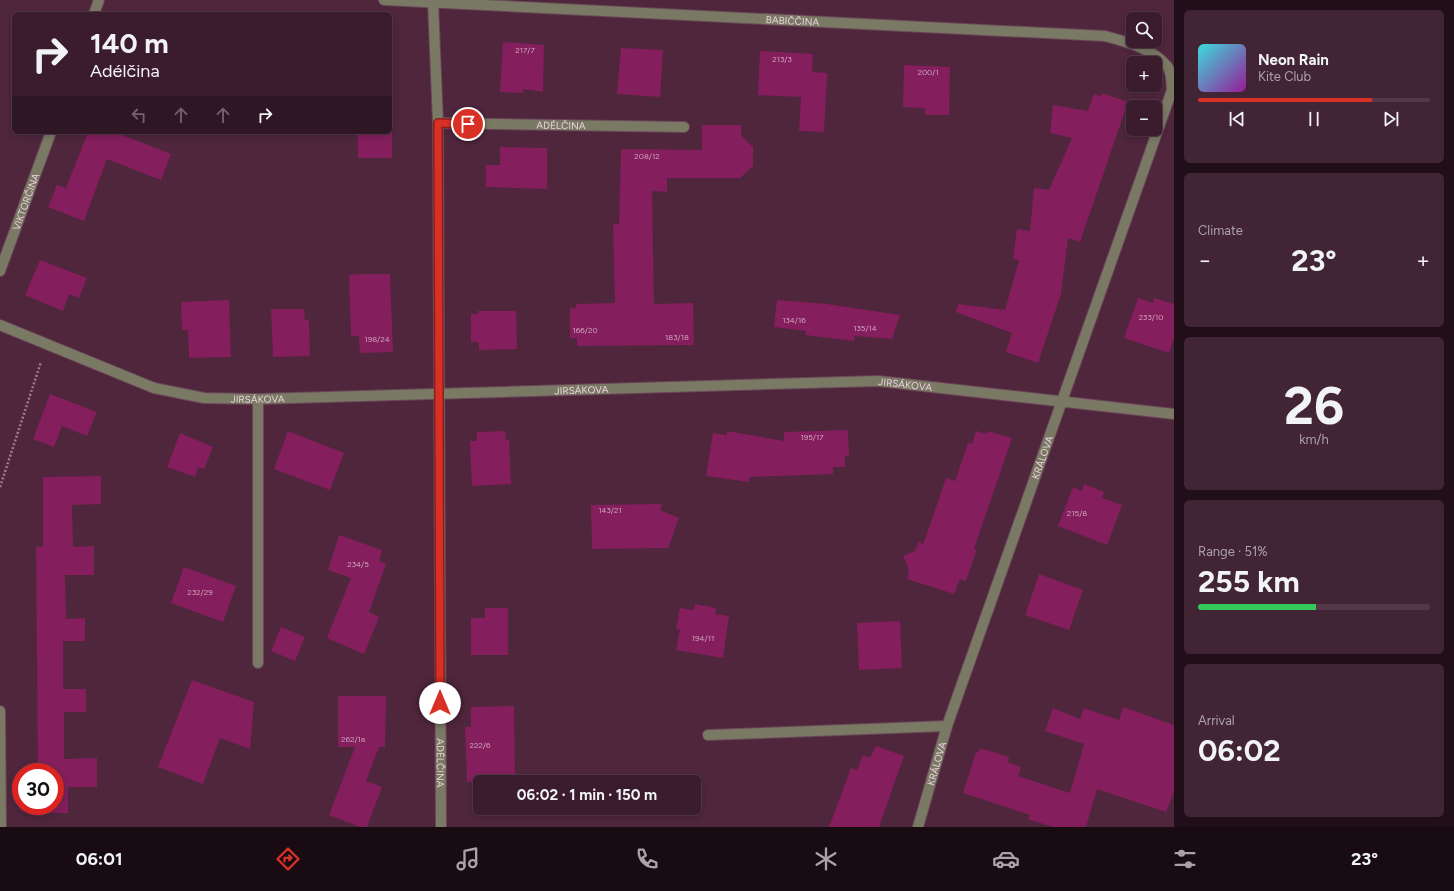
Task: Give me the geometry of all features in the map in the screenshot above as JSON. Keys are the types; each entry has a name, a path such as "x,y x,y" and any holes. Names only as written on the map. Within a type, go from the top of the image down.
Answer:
{"street":[{"path":"95,12 99,0"},
{"name":"BABIČČINA","path":"384,0 1105,36 1141,47 1167,66 1171,75 1173,90"},
{"name":"ADÉLČINA","path":"433,2 438,123 441,827"},
{"name":"KRÁLOVA","path":"918,827 947,726 1173,90"},
{"name":"ADÉLČINA","path":"438,123 684,127"},
{"name":"VIKTORČINA","path":"0,271 50,134"},
{"name":"JIRSÁKOVA","path":"0,325 154,388 204,398 258,399 878,381 1063,400 1174,414"},
{"path":"258,399 258,663"},
{"path":"0,711 1,827"},
{"path":"708,735 947,726"}],"path":[{"path":"0,487 47,344"}],"building":[{"path":"503,42 544,45 543,92 523,89 523,93 500,92"},
{"path":"621,48 663,50 660,97 617,94"},
{"path":"760,51 813,54 812,72 827,73 824,132 799,131 801,97 758,95"},
{"path":"904,65 950,67 949,115 925,115 925,108 903,107"},
{"path":"1102,93 1126,101 1126,108 1080,242 1068,238 1061,294 1038,363 1006,352 1012,333 956,312 958,304 1005,310 1019,260 1013,259 1017,229 1030,231 1034,188 1049,190 1072,138 1050,133 1053,105 1088,111 1094,94 1101,96"},
{"path":"702,125 741,125 741,135 753,147 753,166 740,178 667,178 667,192 652,191 654,304 693,303 694,345 577,346 577,338 570,338 570,308 576,308 576,304 615,303 613,224 619,224 621,149 702,150"},
{"path":"87,134 119,134 171,154 161,180 107,159 84,221 48,207 57,185 66,188"},
{"path":"358,134 392,134 392,158 358,158"},
{"path":"500,147 547,148 547,189 486,187 486,165 500,165"},
{"path":"40,260 87,278 79,298 69,294 63,311 25,295"},
{"path":"390,274 393,352 360,353 359,336 351,336 349,275"},
{"path":"1138,298 1153,303 1154,298 1174,304 1174,337 1169,353 1124,338"},
{"path":"229,300 231,357 189,358 188,330 182,330 181,302"},
{"path":"777,300 827,304 900,315 892,339 855,336 854,341 805,335 806,331 774,327"},
{"path":"271,309 304,309 305,320 309,320 310,356 273,357"},
{"path":"478,311 516,311 517,349 479,350 479,342 471,342 471,314 478,314"},
{"path":"50,394 97,412 87,436 62,426 54,447 33,439"},
{"path":"848,430 849,456 845,456 845,467 833,467 833,474 750,477 749,482 706,476 713,433 727,435 727,431 784,441 784,432"},
{"path":"288,431 344,453 330,490 274,469"},
{"path":"505,431 506,440 509,440 511,484 472,486 470,441 477,441 477,432"},
{"path":"976,431 987,434 988,431 1012,438 974,549 977,549 966,581 960,579 954,594 907,579 909,570 903,556 915,551 919,541 923,545 946,478 955,481 968,443 972,444"},
{"path":"180,433 213,447 204,469 198,467 195,477 167,467"},
{"path":"101,476 101,504 72,505 73,547 94,546 94,575 65,575 66,619 85,618 85,641 63,641 63,689 86,689 86,712 64,712 64,759 97,758 97,787 68,787 68,813 64,813 64,763 38,763 36,547 43,547 43,477"},
{"path":"1084,484 1104,492 1102,498 1122,505 1107,545 1058,526 1073,487 1082,491"},
{"path":"662,504 660,510 679,518 668,548 592,549 591,505"},
{"path":"339,535 382,550 379,561 386,564 369,612 379,617 364,654 327,638 351,578 328,570"},
{"path":"184,567 236,586 223,622 171,603"},
{"path":"1039,574 1083,590 1069,630 1025,615"},
{"path":"695,604 716,608 715,614 729,616 723,658 676,650 680,629 676,629 680,608 694,610"},
{"path":"485,608 508,608 508,655 471,655 471,618 485,618"},
{"path":"900,621 902,668 859,670 857,623"},
{"path":"281,627 305,637 295,661 271,651"},
{"path":"192,680 254,702 250,749 220,738 203,784 158,767"},
{"path":"338,696 386,696 385,747 379,747 366,781 382,787 367,827 360,827 329,815 355,747 338,747"},
{"path":"514,706 515,775 473,775 473,782 467,782 465,727 471,727 471,707"},
{"path":"1123,707 1174,725 1174,792 1166,812 1097,789 1086,827 1053,827 1028,819 1030,815 963,793 976,752 978,753 980,748 1009,757 1008,762 1021,767 1018,776 1070,793 1084,744 1045,731 1053,708 1080,719 1084,708 1119,720"},
{"path":"876,746 904,756 879,827 829,827 851,768 857,770 863,755 870,758"}],"route":[{"path":"440,703 438,123 468,124"}]}
